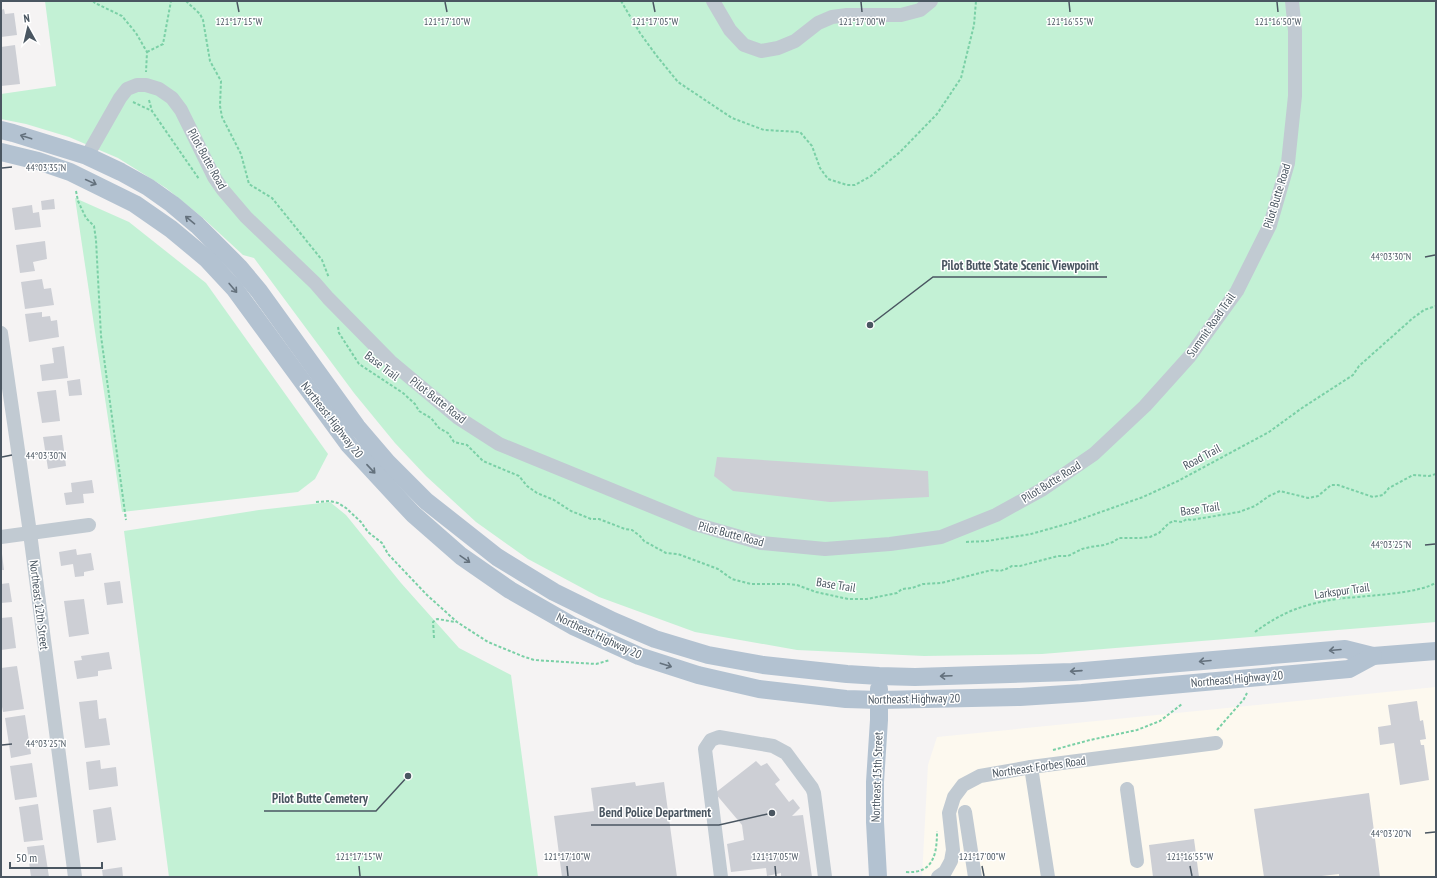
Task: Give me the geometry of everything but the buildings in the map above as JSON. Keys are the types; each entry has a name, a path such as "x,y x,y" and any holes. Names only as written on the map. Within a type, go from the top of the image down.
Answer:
{"main road":[{"name":"Northeast Highway 20","path":"1,130 13,132 88,156 148,187 172,204 197,225 239,267 259,291 357,427 387,462 426,501 497,557 554,592 613,621 655,639 708,655 763,665 847,674 915,677 1072,672 1345,649 1372,656 1436,652"},
{"path":"1,152 33,151 78,166 82,164 88,156"},
{"name":"Northeast Highway 20","path":"1,152 38,161 70,172 134,204 165,225 207,259 234,288 348,445 413,514 461,556 510,590 573,626 633,653 698,675 759,689 879,700 1020,697 1161,686 1350,669 1372,656"},
{"name":"Northeast 15th Street","path":"878,877 875,822 875,782 880,720 880,676"}],"street":[{"path":"713,1 730,30 744,45 761,51 778,48 795,41 818,23 832,17 847,15 901,15 920,10 931,1"},
{"name":"Pilot Butte Road","path":"146,85 159,89 172,98 181,110 214,177 246,217 315,283 390,361 457,417 499,444 695,524 761,543 825,549 890,544 941,536 996,515 1043,489 1094,454 1145,406 1190,356 1237,291 1270,225 1288,163 1295,96 1295,31 1292,1"},
{"path":"88,156 121,96 127,90 137,85 146,85"},
{"name":"Northeast 12th Street","path":"1,333 30,533 75,877"},
{"path":"1,537 89,525"},
{"path":"721,877 706,749 711,740 719,737 772,746 786,753 812,788 814,793 825,877"},
{"name":"Northeast Forbes Road","path":"938,877 945,872 951,861 953,850 950,813 954,797 963,785 980,776 1215,738"},
{"path":"1031,767 1048,877"},
{"path":"1127,788 1137,861"},
{"path":"966,812 975,877"}],"path":[{"path":"93,1 122,16 136,33 147,52 146,85"},
{"path":"147,52 163,44 171,1"},
{"path":"186,1 200,14 203,20 210,61 221,81 220,106 222,117 241,154 249,184 272,198 322,260 329,277"},
{"path":"621,1 652,50 678,82 732,118 764,130 800,132 812,146 820,168 828,179 847,185 855,185 871,176 900,152 937,114 961,78 974,25 976,1"},
{"path":"121,96 152,111"},
{"path":"76,191 78,201 86,218 94,226 101,336 126,520"},
{"name":"Road Trail","path":"964,542 986,541 1031,534 1070,523 1143,497 1178,480 1269,432 1302,408 1353,375 1359,366 1413,318 1424,310 1436,306"},
{"name":"Base Trail","path":"336,322 339,333 359,364 403,393 415,404 419,411 431,418 439,428 448,433 454,442 467,444 483,461 519,476 527,486 537,493 554,500 571,511 591,519 599,519 625,529 632,530 644,541 661,551 678,554 718,569 732,579 751,584 776,583 797,585 816,592 848,599 866,599 886,596 923,584 941,583 992,570 1006,570 1012,566 1020,566 1058,556 1068,556 1082,549 1104,545 1119,538 1150,537 1174,521 1182,522 1187,519 1191,520 1239,512 1255,506 1269,496 1280,491 1308,498 1318,496 1331,485 1338,485 1373,497 1383,495 1389,488 1413,475 1429,476 1436,474"},
{"path":"316,502 338,502 346,508 361,522 368,532 382,543 388,554 411,579 457,622 475,635 493,644 534,660 596,664 613,659"},
{"name":"Larkspur Trail","path":"1255,632 1271,620 1283,614 1311,604 1336,599 1419,590 1436,582"},
{"path":"434,638 433,622 437,619 457,622"},
{"path":"1215,738 1244,699 1248,691"},
{"path":"1077,744 1082,747"}],"shaded area":[{"path":"1436,687 1436,877 922,877 928,765 937,737"}],"green space":[{"path":"45,1 1436,1 1436,622 1042,654 924,656 797,650 695,632 599,597 528,559 476,522 426,476 395,443 354,393 254,258 243,255 203,218 166,188 118,158 69,137 26,124 1,119 1,94 56,86"},
{"path":"75,198 129,222 206,283 328,454 315,479 298,492 122,512"},
{"path":"330,502 346,515 401,583 459,648 511,675 538,877 169,877 124,531 259,510"}],"place":[{"name":"Pilot Butte State Scenic Viewpoint","path":"870,325"},
{"name":"Pilot Butte Cemetery","path":"408,776"},
{"name":"Bend Police Department","path":"772,813"}]}
